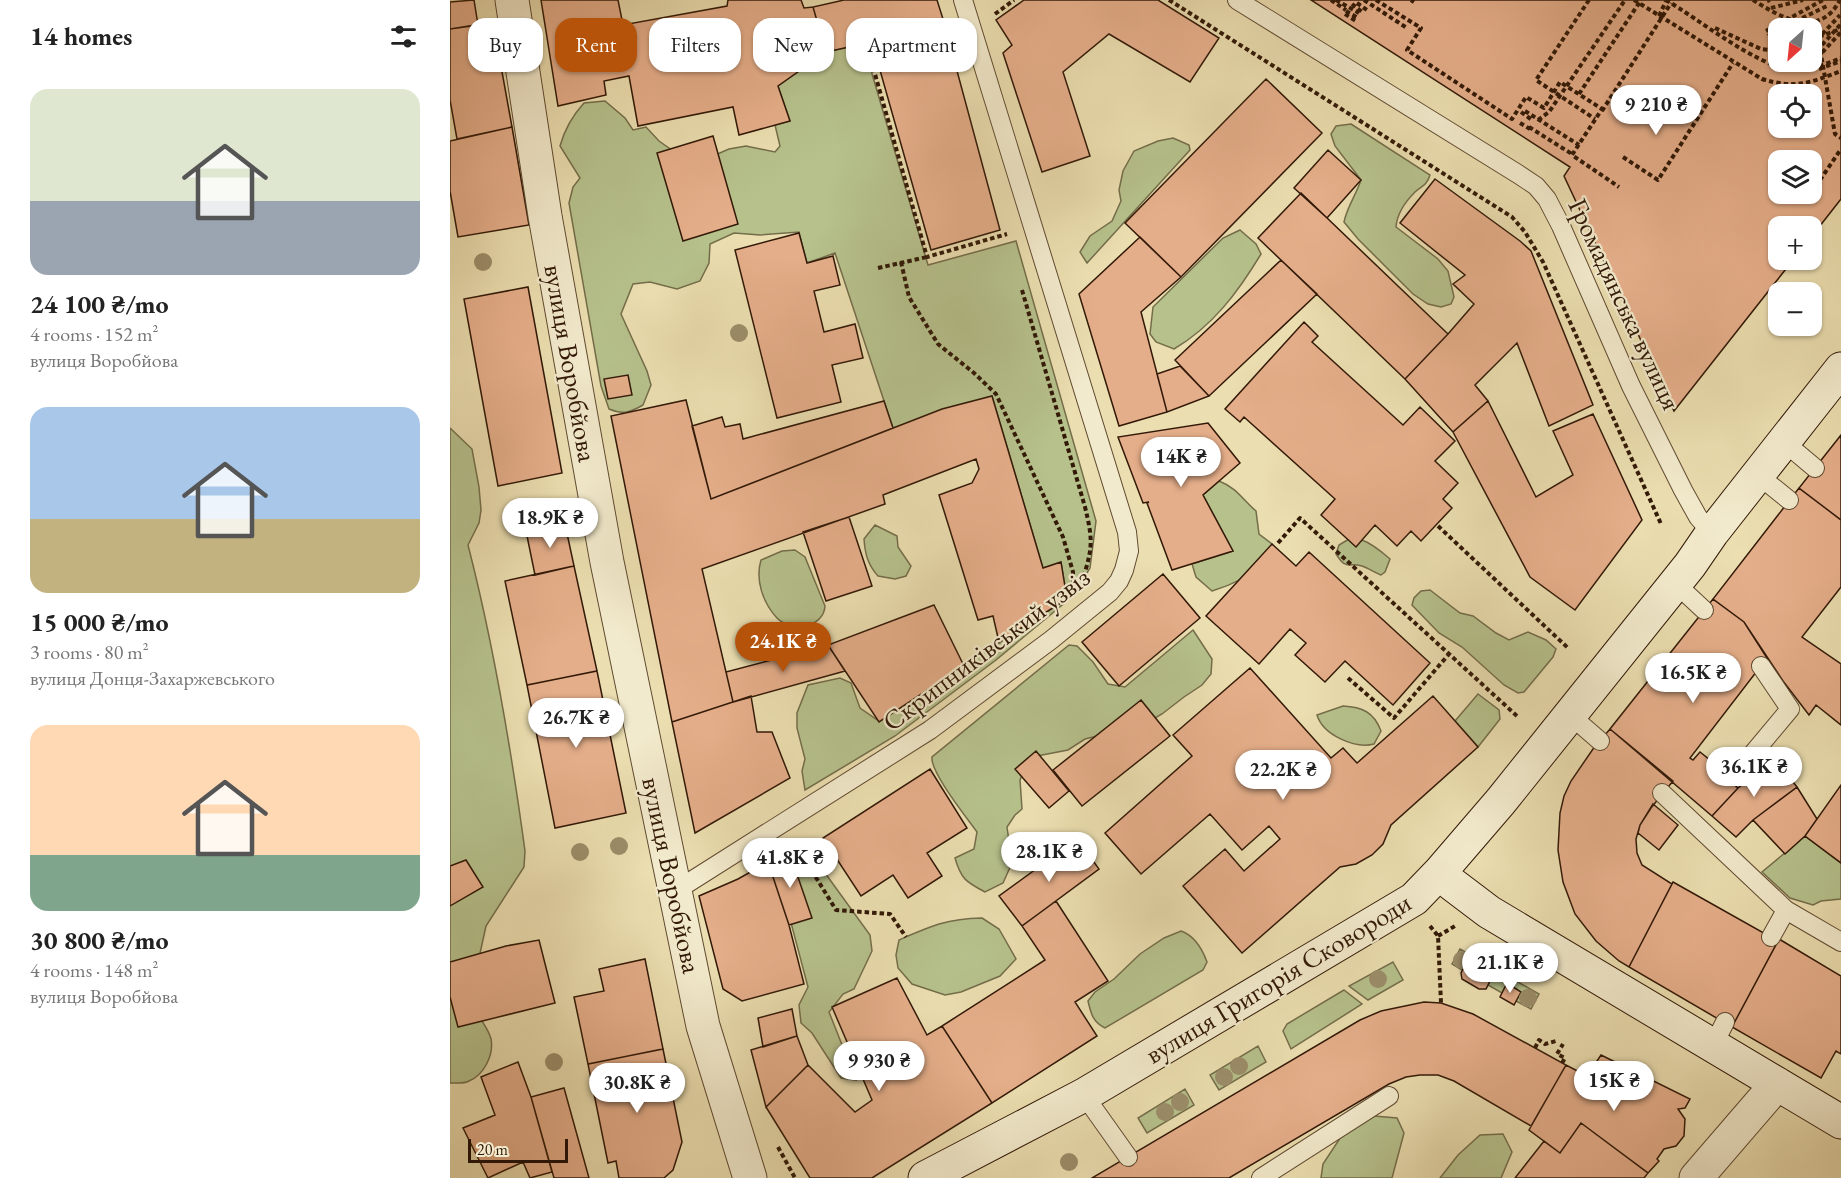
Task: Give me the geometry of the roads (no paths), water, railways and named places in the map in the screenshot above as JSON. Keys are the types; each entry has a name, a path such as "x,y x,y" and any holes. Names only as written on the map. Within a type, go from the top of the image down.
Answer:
{"street":[{"name":"вулиця Воробйова","path":"512,0 544,216 603,542 704,1026 750,1178"},
{"name":"вулиця Григорія Сковороди","path":"926,1178 1084,1095 1414,899 1501,801 1676,583 1712,533 1841,369"},
{"path":"1440,872 1489,912 1719,1034 1777,1084 1841,1122"},
{"path":"1696,1178 1777,1084"}],"lane":[{"name":"Скрипниківський узвіз","path":"674,889 688,883 930,730 1052,640 1110,592 1124,570 1129,551 1127,532 963,0"},
{"name":"Громадянська вулиця","path":"1237,0 1536,186 1547,199 1561,226 1636,396 1698,517 1712,533"},
{"path":"1784,442 1815,468"},
{"path":"1758,475 1789,500"},
{"path":"1676,583 1704,610"},
{"path":"1750,757 1790,709 1761,666"},
{"path":"1570,714 1600,741"},
{"path":"1662,793 1786,910 1841,942"},
{"path":"1771,938 1786,910"},
{"path":"1084,1095 1128,1157"},
{"path":"1261,1178 1389,1096"}]}
